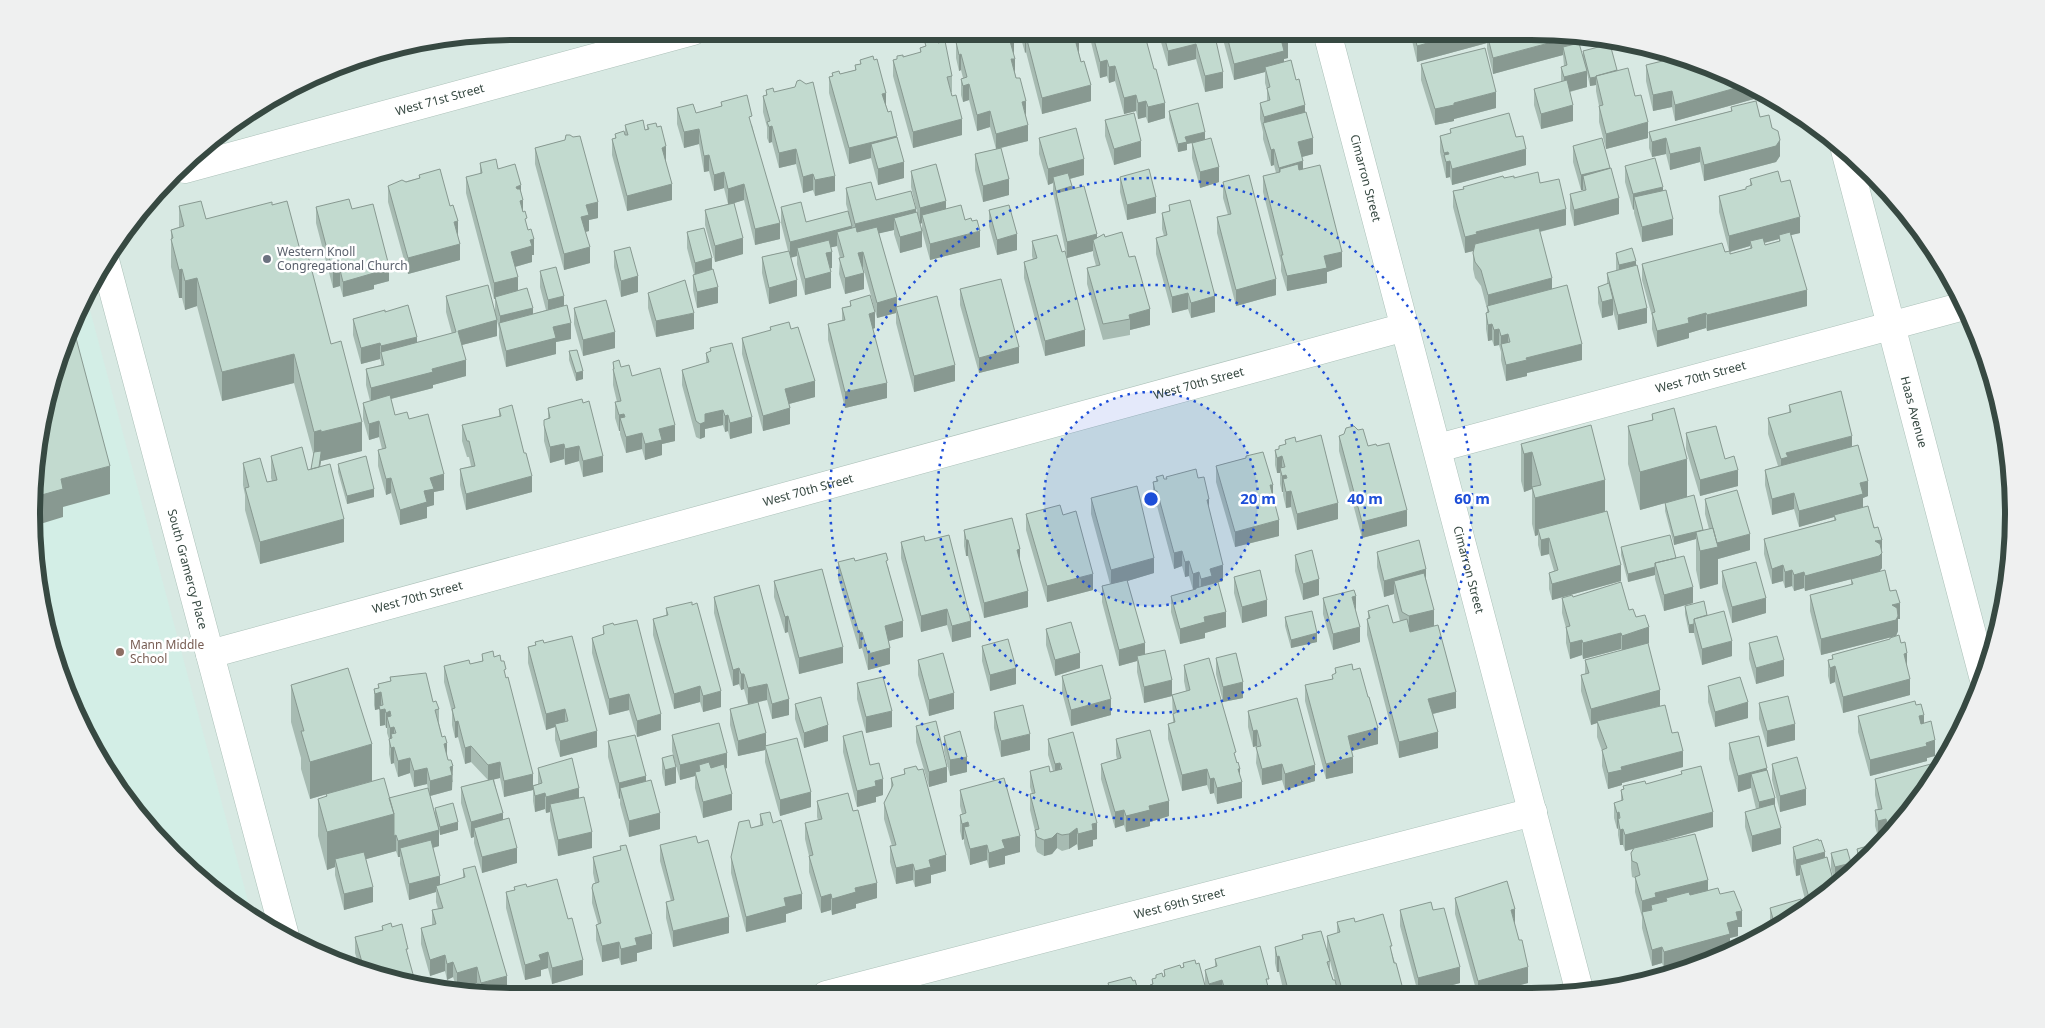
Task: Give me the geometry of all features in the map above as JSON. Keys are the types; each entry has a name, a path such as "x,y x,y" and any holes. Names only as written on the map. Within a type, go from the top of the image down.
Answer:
{"street":[{"name":"West 71st Street","path":"191,167 660,40"},
{"name":"Cimarron Street","path":"1329,40 1578,985"},
{"name":"Haas Avenue","path":"1848,162 1980,665"},
{"name":"South Gramercy Place","path":"108,271 283,927"},
{"name":"West 70th Street","path":"1438,448 1958,308"},
{"name":"West 70th Street","path":"210,654 1405,327"},
{"name":"West 69th Street","path":"853,988 1533,812"}],"shaded area":[{"path":"514,40 1531,40 1593,44 1654,56 1683,65 1741,89 1794,120 1820,138 1866,179 1907,225 1925,251 1956,304 1980,362 1989,391 2001,452 2005,514 2001,576 1996,606 1989,637 1969,695 1956,724 1925,777 1907,803 1866,849 1820,890 1794,908 1741,939 1712,952 1654,972 1623,979 1593,984 1531,988 514,988 452,984 391,972 333,952 304,939 251,908 201,870 158,827 138,803 120,777 89,724 65,666 49,606 41,535 63,369 76,333 89,304 120,251 138,225 179,179 225,138 251,120 304,89 333,76 391,56 422,49 452,44"},
{"name":"Mann Middle School","path":"89,305 250,907 201,870 158,827 138,803 120,777 89,724 65,666 56,637 44,576 41,545 41,483 44,452 56,391 65,362"}],"building":[{"path":"934,40 937,40 938,43 945,41 952,76 947,77 952,96 956,95 962,119 913,132 893,60 897,59 897,56 903,55 903,57 921,52 920,48 926,46 925,43"},
{"path":"964,40 1014,40 1010,41 1015,59 1011,59 1016,78 1020,78 1026,101 1022,102 1028,125 996,134 990,111 977,115 969,84 963,86 961,79 967,77 956,42"},
{"path":"1027,40 1079,40 1079,42 1076,43 1081,62 1084,61 1091,85 1042,98"},
{"path":"1094,40 1146,40 1165,103 1148,107 1146,101 1138,103 1136,95 1124,98 1115,66 1109,67 1107,60 1100,62"},
{"path":"1165,40 1216,40 1223,72 1205,76 1196,44 1168,51"},
{"path":"1228,40 1287,40 1288,42 1282,43 1284,51 1234,64"},
{"path":"1416,40 1438,40 1417,46"},
{"path":"1488,40 1557,41 1493,58"},
{"path":"1579,43 1587,71 1564,77 1561,67 1567,65 1563,47"},
{"path":"1603,46 1611,47 1617,70 1590,78 1583,51"},
{"path":"1485,48 1496,92 1435,109 1421,64"},
{"path":"873,56 874,60 877,59 886,93 882,94 888,112 891,111 897,136 849,148 829,77 833,76 832,73 839,71 840,74 856,70 855,65 861,64 860,60"},
{"path":"1291,60 1296,80 1299,79 1305,105 1264,117 1260,103 1270,100 1267,88 1270,87 1265,67"},
{"path":"1667,60 1738,87 1675,105 1672,91 1653,95 1646,65"},
{"path":"1628,68 1635,96 1641,95 1648,122 1606,134 1599,106 1603,105 1596,76"},
{"path":"800,80 806,84 813,82 835,176 815,180 813,174 803,177 796,149 779,153 772,126 769,127 767,122 770,121 763,96 767,95 766,90 773,88 774,92 795,87 797,81"},
{"path":"1567,80 1573,105 1541,114 1534,89"},
{"path":"747,95 752,116 749,117 780,223 755,229 744,184 728,189 724,172 714,175 709,155 704,156 699,129 684,132 677,108 693,104 696,113 722,106 721,102"},
{"path":"1756,101 1760,117 1769,115 1772,128 1778,131 1780,140 1776,146 1704,165 1700,147 1670,154 1666,138 1652,142 1649,132 1732,111 1731,107"},
{"path":"1198,103 1205,132 1185,137 1187,142 1178,144 1169,111"},
{"path":"1306,112 1313,138 1298,142 1303,161 1279,168 1274,149 1271,150 1263,123"},
{"path":"1134,113 1141,141 1114,149 1105,120"},
{"path":"1509,113 1516,137 1523,136 1526,149 1452,169 1450,161 1446,162 1444,155 1449,154 1448,152 1444,153 1440,136 1451,133 1450,129"},
{"path":"643,120 645,130 649,129 647,125 656,123 657,127 661,126 666,146 662,148 672,184 627,196 612,139 616,138 615,134 624,131 625,135 628,135 625,125"},
{"path":"1076,128 1084,159 1048,169 1039,138"},
{"path":"566,135 580,136 598,202 586,205 589,215 581,217 590,247 564,254 535,148 565,140"},
{"path":"897,137 904,162 878,169 871,144"},
{"path":"1211,138 1219,167 1200,172 1192,143"},
{"path":"1602,138 1610,168 1581,175 1573,146"},
{"path":"1001,148 1009,179 983,186 975,154"},
{"path":"1655,158 1663,187 1633,194 1625,166"},
{"path":"496,159 498,169 515,164 521,185 516,187 520,189 523,200 520,201 527,218 525,219 528,230 531,229 534,239 530,240 532,246 511,252 518,277 494,283 466,177 482,173 480,163"},
{"path":"936,164 946,201 920,208 911,171"},
{"path":"1298,164 1299,170 1320,165 1342,252 1324,256 1327,268 1287,276 1263,176 1280,172 1280,169"},
{"path":"1611,168 1619,198 1574,210 1570,194 1586,190 1583,176"},
{"path":"440,169 450,206 453,205 458,221 454,222 460,244 408,258 388,186 402,180 406,182 420,178 419,175"},
{"path":"1149,169 1156,197 1127,205 1120,177"},
{"path":"1778,171 1781,182 1790,180 1800,217 1729,236 1719,196 1746,189 1746,187 1752,185 1750,179"},
{"path":"1538,172 1540,183 1559,179 1566,209 1476,232 1477,234 1465,237 1453,191 1503,176 1504,178 1514,176 1514,178"},
{"path":"1068,173 1072,186 1056,191 1053,177"},
{"path":"1249,175 1276,279 1236,290 1217,217 1231,214 1223,182"},
{"path":"871,182 876,200 911,191 916,209 855,224 846,188"},
{"path":"1084,186 1097,234 1067,242 1056,193"},
{"path":"1666,190 1673,219 1642,227 1634,197"},
{"path":"349,199 352,209 373,204 389,266 373,270 374,273 343,282 340,270 333,272 316,207"},
{"path":"1190,200 1215,296 1191,303 1188,293 1172,297 1156,238 1167,235 1162,213 1170,211 1169,205"},
{"path":"201,201 206,219 272,202 272,205 287,201 300,250 306,248 331,344 341,341 362,422 314,432 294,354 222,372 197,278 185,281 182,269 179,270 171,239 173,238 171,230 184,226 179,206"},
{"path":"801,202 806,222 848,211 852,226 790,242 781,207"},
{"path":"734,203 743,238 715,246 705,210"},
{"path":"961,205 965,220 971,218 972,221 977,220 980,231 930,244 922,215"},
{"path":"1009,205 1017,234 997,240 989,210"},
{"path":"917,212 922,231 900,237 894,218"},
{"path":"856,227 857,232 877,227 897,297 877,303 863,252 858,253 864,273 845,278 839,258 844,257 837,232"},
{"path":"704,228 712,258 695,263 687,232"},
{"path":"1539,228 1552,278 1488,295 1481,270 1475,262 1473,253 1475,244"},
{"path":"1122,232 1129,257 1135,256 1150,309 1129,315 1130,319 1103,324 1087,268 1100,265 1093,240 1104,234 1105,237"},
{"path":"1790,232 1807,290 1707,315 1706,313 1688,318 1689,323 1657,331 1652,313 1655,312 1642,264 1722,243 1725,252 1730,251 1730,254 1752,248 1750,241 1763,238 1765,245 1780,241 1779,235"},
{"path":"1057,235 1062,252 1065,251 1085,330 1045,341 1024,262 1037,258 1032,241"},
{"path":"829,240 832,252 826,253 831,272 805,279 797,248"},
{"path":"630,247 638,276 621,281 614,251"},
{"path":"1632,248 1636,261 1619,265 1616,253"},
{"path":"789,251 797,280 769,288 762,257"},
{"path":"1637,265 1647,308 1618,315 1607,273"},
{"path":"556,267 564,296 548,300 540,271"},
{"path":"713,269 718,287 697,292 693,275"},
{"path":"1001,279 1019,347 979,358 960,289"},
{"path":"685,280 694,313 656,321 648,293"},
{"path":"1609,283 1613,299 1602,302 1598,287"},
{"path":"488,285 497,320 458,331 466,360 432,369 433,372 371,388 366,369 384,365 381,352 456,332 446,296"},
{"path":"1567,285 1582,344 1506,365 1501,344 1510,342 1508,334 1501,336 1499,329 1494,330 1492,324 1488,325 1486,313 1489,312 1487,306"},
{"path":"527,288 533,308 500,316 495,297"},
{"path":"870,295 875,312 869,314 887,383 845,392 828,324 845,320 842,308 851,306 850,301"},
{"path":"937,296 955,365 914,376 896,307"},
{"path":"606,300 615,332 583,340 574,308"},
{"path":"408,305 417,337 381,346 380,343 361,348 353,319"},
{"path":"567,305 571,323 553,327 556,338 506,351 499,323"},
{"path":"789,322 791,329 798,327 815,381 785,389 790,408 763,416 742,338 771,330 770,327"},
{"path":"75,335 110,466 61,479 63,489 41,495 44,452 49,422 56,391"},
{"path":"732,343 752,417 730,423 728,415 725,416 723,410 705,414 705,422 700,424 696,421 682,370 709,362 706,353 711,351 710,348"},
{"path":"577,350 583,371 576,373 569,351"},
{"path":"619,360 621,367 629,365 632,376 660,368 675,425 659,429 662,440 645,444 642,433 626,437 620,418 625,417 624,414 619,415 615,402 621,401 613,369 613,362"},
{"path":"1841,391 1852,436 1786,453 1788,457 1781,459 1768,418 1791,412 1789,405"},
{"path":"390,395 395,415 407,412 409,419 428,414 444,474 430,478 434,489 424,491 427,502 400,510 391,478 386,479 378,450 386,448 379,421 369,424 363,403"},
{"path":"582,399 583,403 589,401 603,456 583,461 579,446 565,449 564,444 550,447 544,425 544,420 550,418 548,408"},
{"path":"512,405 532,476 466,494 460,469 475,466 469,441 467,441 462,425 501,416 499,409"},
{"path":"1674,408 1687,459 1640,472 1628,426 1653,420 1652,414"},
{"path":"1591,425 1605,480 1535,498 1532,487 1541,485 1532,452 1524,454 1521,444"},
{"path":"1354,426 1358,430 1363,429 1368,446 1389,443 1407,510 1362,522 1339,436 1344,434 1346,428"},
{"path":"1716,426 1725,459 1734,456 1738,470 1700,480 1686,433"},
{"path":"1321,435 1338,503 1297,514 1291,491 1286,492 1283,479 1287,478 1286,475 1282,476 1280,468 1285,467 1282,456 1277,458 1275,450 1279,449 1279,446 1286,444 1285,440 1295,437 1296,442"},
{"path":"1858,445 1868,481 1860,483 1863,494 1799,511 1794,493 1772,499 1765,470"},
{"path":"302,447 308,470 330,464 344,519 260,542 245,488 249,487 243,463 260,458 267,482 277,480 271,456"},
{"path":"321,451 319,467 311,469 314,452"},
{"path":"1263,452 1273,485 1270,485 1279,520 1235,532 1216,466"},
{"path":"366,456 374,489 347,496 338,464"},
{"path":"1196,469 1198,478 1204,477 1209,499 1207,500 1223,565 1210,569 1212,576 1201,579 1199,572 1193,574 1189,561 1185,562 1182,551 1174,553 1153,482 1158,481 1156,477 1163,475 1164,479 1167,479 1166,477"},
{"path":"1137,486 1154,558 1111,570 1091,498"},
{"path":"1737,490 1750,534 1717,543 1705,499"},
{"path":"1694,495 1703,530 1674,537 1665,503"},
{"path":"1060,505 1063,515 1076,511 1093,574 1047,586 1026,514"},
{"path":"1868,506 1874,528 1878,527 1882,540 1875,541 1880,544 1882,553 1879,556 1805,576 1804,572 1794,575 1792,570 1785,572 1783,565 1772,569 1764,539 1836,520 1834,515"},
{"path":"1607,511 1621,565 1552,584 1549,573 1558,570 1549,538 1541,540 1538,529"},
{"path":"1012,518 1020,549 1017,550 1028,591 984,603 964,530"},
{"path":"1713,528 1718,547 1700,551 1696,532"},
{"path":"949,535 971,621 952,626 947,609 921,616 901,542 924,536 925,541"},
{"path":"1670,535 1676,558 1655,563 1655,567 1628,574 1621,547"},
{"path":"1419,540 1426,569 1384,581 1377,552"},
{"path":"1312,550 1319,579 1303,584 1295,555"},
{"path":"886,553 888,560 886,561 903,621 885,626 890,648 868,654 862,632 859,633 838,562 854,558 855,561"},
{"path":"1684,556 1693,587 1664,595 1655,563"},
{"path":"1756,562 1766,598 1732,607 1722,571"},
{"path":"822,569 843,647 799,658 788,616 785,617 774,581"},
{"path":"1260,570 1267,600 1242,607 1234,577"},
{"path":"1885,570 1890,591 1896,590 1900,603 1892,605 1897,608 1898,616 1896,620 1821,639 1810,595 1853,584 1851,579"},
{"path":"1424,573 1434,610 1409,616 1402,612 1394,581"},
{"path":"1127,580 1145,643 1119,650 1102,586"},
{"path":"1218,582 1226,612 1204,617 1205,622 1180,629 1171,596"},
{"path":"1621,582 1629,610 1633,609 1636,617 1645,615 1649,627 1622,636 1621,633 1583,643 1582,640 1570,643 1566,627 1570,626 1562,598 1572,595 1573,597"},
{"path":"759,585 789,699 772,704 767,684 748,688 744,674 741,674 739,668 733,670 714,597"},
{"path":"1354,590 1356,596 1352,597 1360,627 1333,634 1323,598"},
{"path":"1704,601 1707,615 1694,619 1694,624 1689,625 1685,606"},
{"path":"692,602 692,605 697,603 721,691 703,696 700,686 674,694 653,619 668,615 666,608"},
{"path":"1388,605 1393,623 1407,619 1410,632 1438,625 1456,692 1428,699 1438,732 1399,742 1367,619 1370,618 1368,611"},
{"path":"1312,611 1317,633 1291,640 1285,617"},
{"path":"1724,611 1732,641 1702,649 1694,619"},
{"path":"637,620 661,714 637,721 629,694 609,699 592,638 604,634 603,626"},
{"path":"1071,622 1080,653 1055,660 1046,629"},
{"path":"1899,635 1901,643 1905,642 1907,653 1904,654 1910,679 1843,697 1835,666 1830,668 1828,660 1833,659 1832,655"},
{"path":"572,636 597,731 560,741 555,724 568,721 565,709 546,714 528,647 536,645 535,642 543,640 544,643"},
{"path":"1777,636 1784,660 1756,668 1749,643"},
{"path":"1008,639 1016,668 990,675 982,646"},
{"path":"1648,643 1660,690 1591,709 1581,675 1589,673 1585,660"},
{"path":"1165,650 1172,680 1144,687 1137,656"},
{"path":"493,651 494,657 500,655 501,661 504,661 506,678 508,677 533,774 504,781 500,762 488,765 471,746 465,748 458,721 455,722 452,709 455,708 444,666 469,660 470,664 483,661 482,654"},
{"path":"943,653 954,693 929,700 918,660"},
{"path":"1236,653 1243,682 1223,687 1216,658"},
{"path":"1209,658 1236,752 1234,753 1240,769 1238,769 1242,782 1217,788 1214,778 1210,779 1207,769 1182,775 1168,724 1175,722 1173,714 1177,712 1172,695 1190,690 1184,665"},
{"path":"1352,664 1353,670 1360,668 1378,728 1348,736 1353,757 1326,764 1305,685 1333,679 1332,675 1336,673 1335,668"},
{"path":"1102,665 1111,699 1071,710 1062,676"},
{"path":"348,668 372,744 310,762 301,731 304,731 291,685"},
{"path":"426,673 433,702 436,701 439,709 435,710 442,737 445,736 447,743 444,744 448,760 451,760 453,766 450,767 452,775 430,781 427,768 414,771 410,758 398,761 394,747 391,748 389,739 392,738 391,734 396,733 394,727 390,728 387,717 391,716 390,711 386,713 385,709 380,710 379,706 383,705 381,692 375,694 374,689 379,688 378,684 391,681 390,677"},
{"path":"883,677 892,711 866,717 857,683"},
{"path":"1740,677 1748,702 1715,712 1708,686"},
{"path":"1788,696 1795,724 1767,731 1759,703"},
{"path":"821,697 828,725 804,733 795,704"},
{"path":"1297,698 1315,765 1285,774 1282,764 1262,769 1256,747 1261,746 1257,730 1253,731 1248,711"},
{"path":"1915,701 1916,705 1921,704 1924,715 1919,716 1921,724 1931,721 1935,740 1926,743 1927,746 1870,760 1858,716"},
{"path":"758,702 766,733 738,741 730,709"},
{"path":"1023,705 1030,734 1001,741 994,712"},
{"path":"1665,705 1672,733 1678,732 1683,751 1621,767 1622,770 1608,773 1602,750 1607,748 1597,721"},
{"path":"936,721 947,767 929,772 916,726"},
{"path":"719,723 727,753 680,765 672,735"},
{"path":"1150,730 1169,801 1149,806 1150,810 1126,816 1124,810 1115,812 1101,764 1121,758 1116,739"},
{"path":"862,731 870,765 879,763 883,779 875,781 876,786 857,791 843,736"},
{"path":"960,731 967,757 950,760 944,736"},
{"path":"1073,732 1097,823 1092,824 1093,830 1078,834 1077,828 1069,834 1062,835 1057,833 1052,838 1044,840 1037,837 1035,830 1039,829 1030,794 1035,793 1030,771 1049,766 1050,772 1062,769 1060,763 1055,764 1048,739"},
{"path":"635,735 646,776 619,783 608,741"},
{"path":"1759,736 1767,768 1738,776 1729,743"},
{"path":"797,738 811,792 780,800 765,746"},
{"path":"673,755 676,767 665,770 662,758"},
{"path":"1797,757 1806,789 1780,796 1772,764"},
{"path":"572,758 579,788 546,797 545,793 535,796 533,786 542,783 538,768"},
{"path":"709,762 711,768 724,764 732,794 703,802 695,772 700,771 699,765"},
{"path":"1931,764 1932,766 1907,803 1891,822 1887,823 1886,819 1878,821 1875,810 1882,809 1875,779"},
{"path":"916,766 918,770 923,769 946,855 929,860 931,867 915,871 913,864 896,868 890,846 896,845 884,803 893,785 891,778 905,774 904,769"},
{"path":"1701,766 1713,812 1625,835 1623,829 1620,830 1619,812 1617,813 1614,803 1623,800 1621,790 1624,789 1623,786 1645,781 1646,784 1682,774 1681,771"},
{"path":"1767,770 1775,798 1759,802 1751,774"},
{"path":"384,778 394,814 327,832 318,799 327,796 326,794"},
{"path":"1004,778 1020,836 1002,840 1005,848 989,853 987,845 970,849 964,827 969,826 968,822 962,824 960,815 966,813 960,790"},
{"path":"493,779 503,813 471,822 461,787"},
{"path":"651,780 660,813 629,821 620,788"},
{"path":"428,788 439,830 398,841 396,835 394,836 394,814 389,798"},
{"path":"848,793 853,811 858,810 877,883 855,888 856,892 832,899 831,894 821,897 809,856 813,855 805,823 822,819 817,801"},
{"path":"584,797 592,832 558,840 550,804"},
{"path":"453,803 458,822 440,827 435,808"},
{"path":"1774,804 1781,828 1752,836 1745,812"},
{"path":"770,812 773,823 781,820 802,894 784,898 786,906 746,917 731,857 739,822 749,820 751,828 763,825 760,814"},
{"path":"509,818 517,848 482,857 474,828"},
{"path":"1695,834 1708,880 1655,893 1656,897 1642,901 1635,877 1640,875 1637,863 1632,861 1631,853 1634,848"},
{"path":"696,836 698,843 708,840 729,917 673,931 666,902 674,900 660,845"},
{"path":"1818,839 1819,841 1821,840 1825,852 1796,860 1793,847"},
{"path":"431,840 440,876 409,884 400,848"},
{"path":"626,845 652,934 635,938 637,945 621,949 619,942 602,946 596,925 601,923 592,888 593,884 599,882 593,857 621,850 620,846"},
{"path":"1869,845 1859,856 1857,849"},
{"path":"1847,849 1851,863 1835,867 1831,853"},
{"path":"364,852 373,887 344,894 335,859"},
{"path":"1827,857 1833,879 1809,898 1800,865"},
{"path":"475,866 507,976 481,983 477,967 457,973 453,962 447,964 445,955 430,960 421,928 436,924 432,910 443,908 436,886 465,877 463,869"},
{"path":"557,879 568,919 572,918 583,960 552,968 548,952 539,955 541,960 525,965 506,892 515,890 514,887 526,884 527,887"},
{"path":"1507,881 1515,909 1511,910 1519,940 1522,940 1528,967 1478,981 1455,898"},
{"path":"1718,888 1720,894 1734,891 1742,911 1736,912 1738,920 1727,923 1730,934 1664,952 1662,947 1652,950 1642,912 1652,910 1651,905 1667,901 1666,898 1689,892 1690,895"},
{"path":"1801,899 1802,902 1774,921 1770,908"},
{"path":"1431,902 1433,910 1444,908 1460,967 1418,978 1400,910"},
{"path":"1383,914 1392,946 1390,946 1394,963 1396,963 1403,988 1342,988 1327,936 1340,932 1337,922 1354,918 1355,922"},
{"path":"391,923 392,927 402,924 408,949 406,949 414,977 362,963 355,937 383,930 382,926"},
{"path":"1321,931 1330,961 1327,962 1337,988 1288,988 1275,947 1303,939 1302,935"},
{"path":"1260,946 1269,979 1266,979 1268,988 1224,988 1222,980 1209,984 1205,970 1217,966 1215,959"},
{"path":"1195,960 1196,964 1199,963 1206,988 1151,988 1150,985 1153,984 1152,979 1156,978 1156,975 1162,973 1163,977 1165,976 1164,970 1180,965 1181,968 1184,967 1183,963"},
{"path":"1131,977 1133,981 1135,980 1137,988 1105,988 1109,987 1108,983"}],"place":[{"name":"Western Knoll Congregational Church","path":"267,259"},
{"name":"Mann Middle School","path":"120,652"}]}
